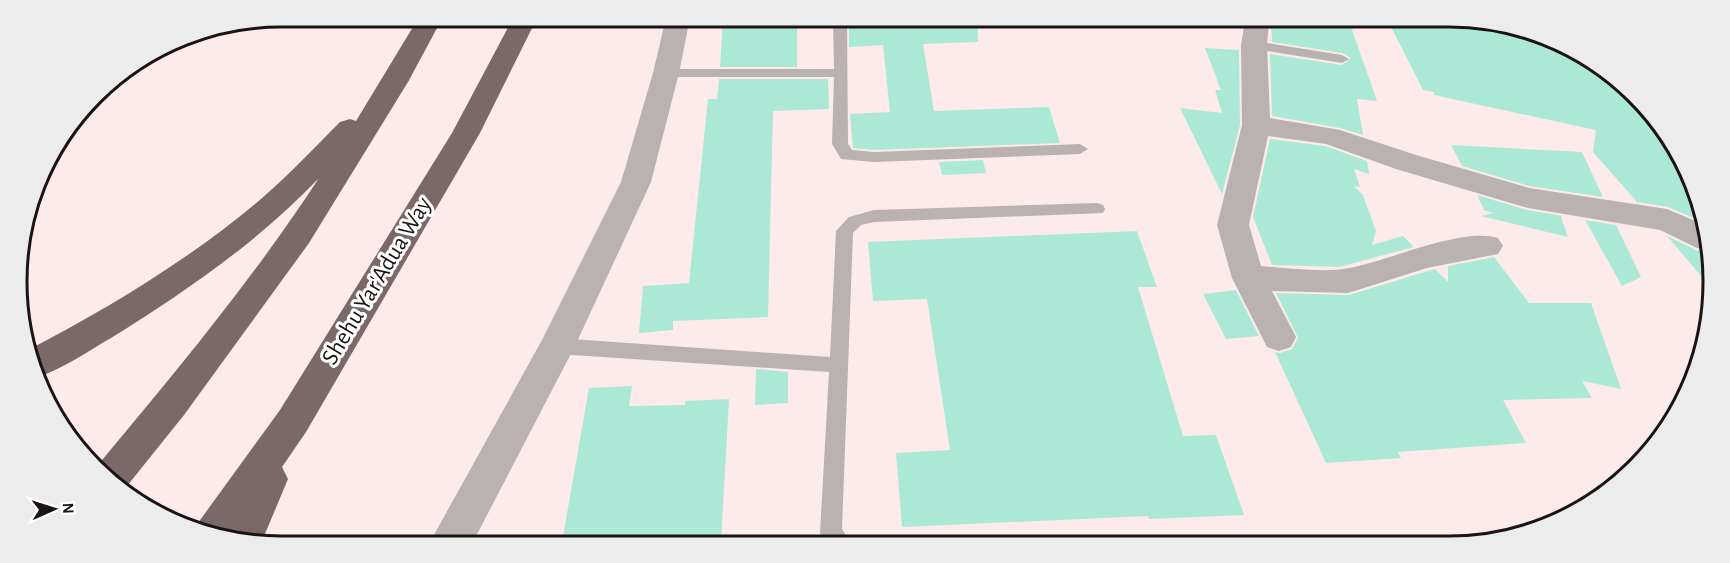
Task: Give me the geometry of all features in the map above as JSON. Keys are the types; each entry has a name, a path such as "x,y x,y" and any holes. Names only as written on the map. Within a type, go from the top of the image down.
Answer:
{"highway":[{"path":"115,473 171,404 298,235 395,82 425,27"},
{"name":"Shehu Yar'Adua Way","path":"217,527 293,421 466,133 520,27"},
{"path":"40,361 101,329 189,272 264,214 395,82"},
{"path":"245,533 293,421"}],"street":[{"path":"454,536 557,346 636,183 676,27"},
{"path":"1256,33 1256,125 1233,225 1248,278 1279,337"},
{"path":"1256,125 1330,136 1406,162 1528,198 1667,220 1699,235"},
{"path":"1248,278 1348,281 1426,257 1487,246"}],"lane":[{"path":"840,27 840,144 847,155 874,157 1080,149"},
{"path":"1256,33 1342,59"},
{"path":"666,73 841,73"},
{"path":"834,536 831,533 844,231 855,221 874,216 1097,209"},
{"path":"557,346 839,365"}],"building":[{"path":"722,27 797,27 797,67 720,67"},
{"path":"849,27 978,27 978,42 923,44 934,111 1049,107 1060,143 874,150 853,148 850,114 890,112 883,45 849,47"},
{"path":"1271,27 1351,27 1377,101 1357,99 1363,135 1340,128 1272,116 1270,54 1342,65 1351,58 1342,53 1272,42"},
{"path":"1391,27 1482,29 1514,36 1561,53 1590,70 1616,90 1640,114 1660,140 1677,169 1695,219 1668,207 1637,202 1593,152 1596,130 1434,95 1434,92 1423,90"},
{"path":"1205,48 1239,50 1240,125 1222,194 1180,108 1222,113 1215,90 1221,90"},
{"path":"719,79 828,79 829,109 773,111 768,317 673,321 673,330 639,333 643,286 689,283 708,99 717,99"},
{"path":"1270,139 1325,146 1367,161 1369,174 1354,169 1360,187 1354,186 1363,195 1376,231 1372,245 1403,236 1414,247 1339,267 1272,265 1253,217"},
{"path":"1451,145 1582,152 1603,197 1529,186 1462,166"},
{"path":"983,160 986,173 942,175 939,162"},
{"path":"1477,195 1527,210 1563,216 1561,217 1568,237 1481,216 1493,213 1484,210"},
{"path":"1585,220 1616,225 1641,277 1622,286"},
{"path":"1137,231 1157,287 1138,287 1183,436 1216,435 1244,515 1149,519 1148,516 902,527 896,453 950,450 927,299 873,301 868,242"},
{"path":"1667,236 1701,251 1703,278"},
{"path":"1494,257 1529,303 1591,303 1621,389 1582,381 1592,398 1503,400 1526,443 1398,452 1401,458 1326,463 1275,352 1280,353 1292,349 1298,338 1276,293 1349,295 1435,269 1448,282 1448,266"},
{"path":"1236,290 1259,336 1226,339 1203,294"},
{"path":"756,369 788,372 788,403 755,405"},
{"path":"632,386 629,406 685,405 685,401 729,399 721,536 563,536 589,388"}]}
